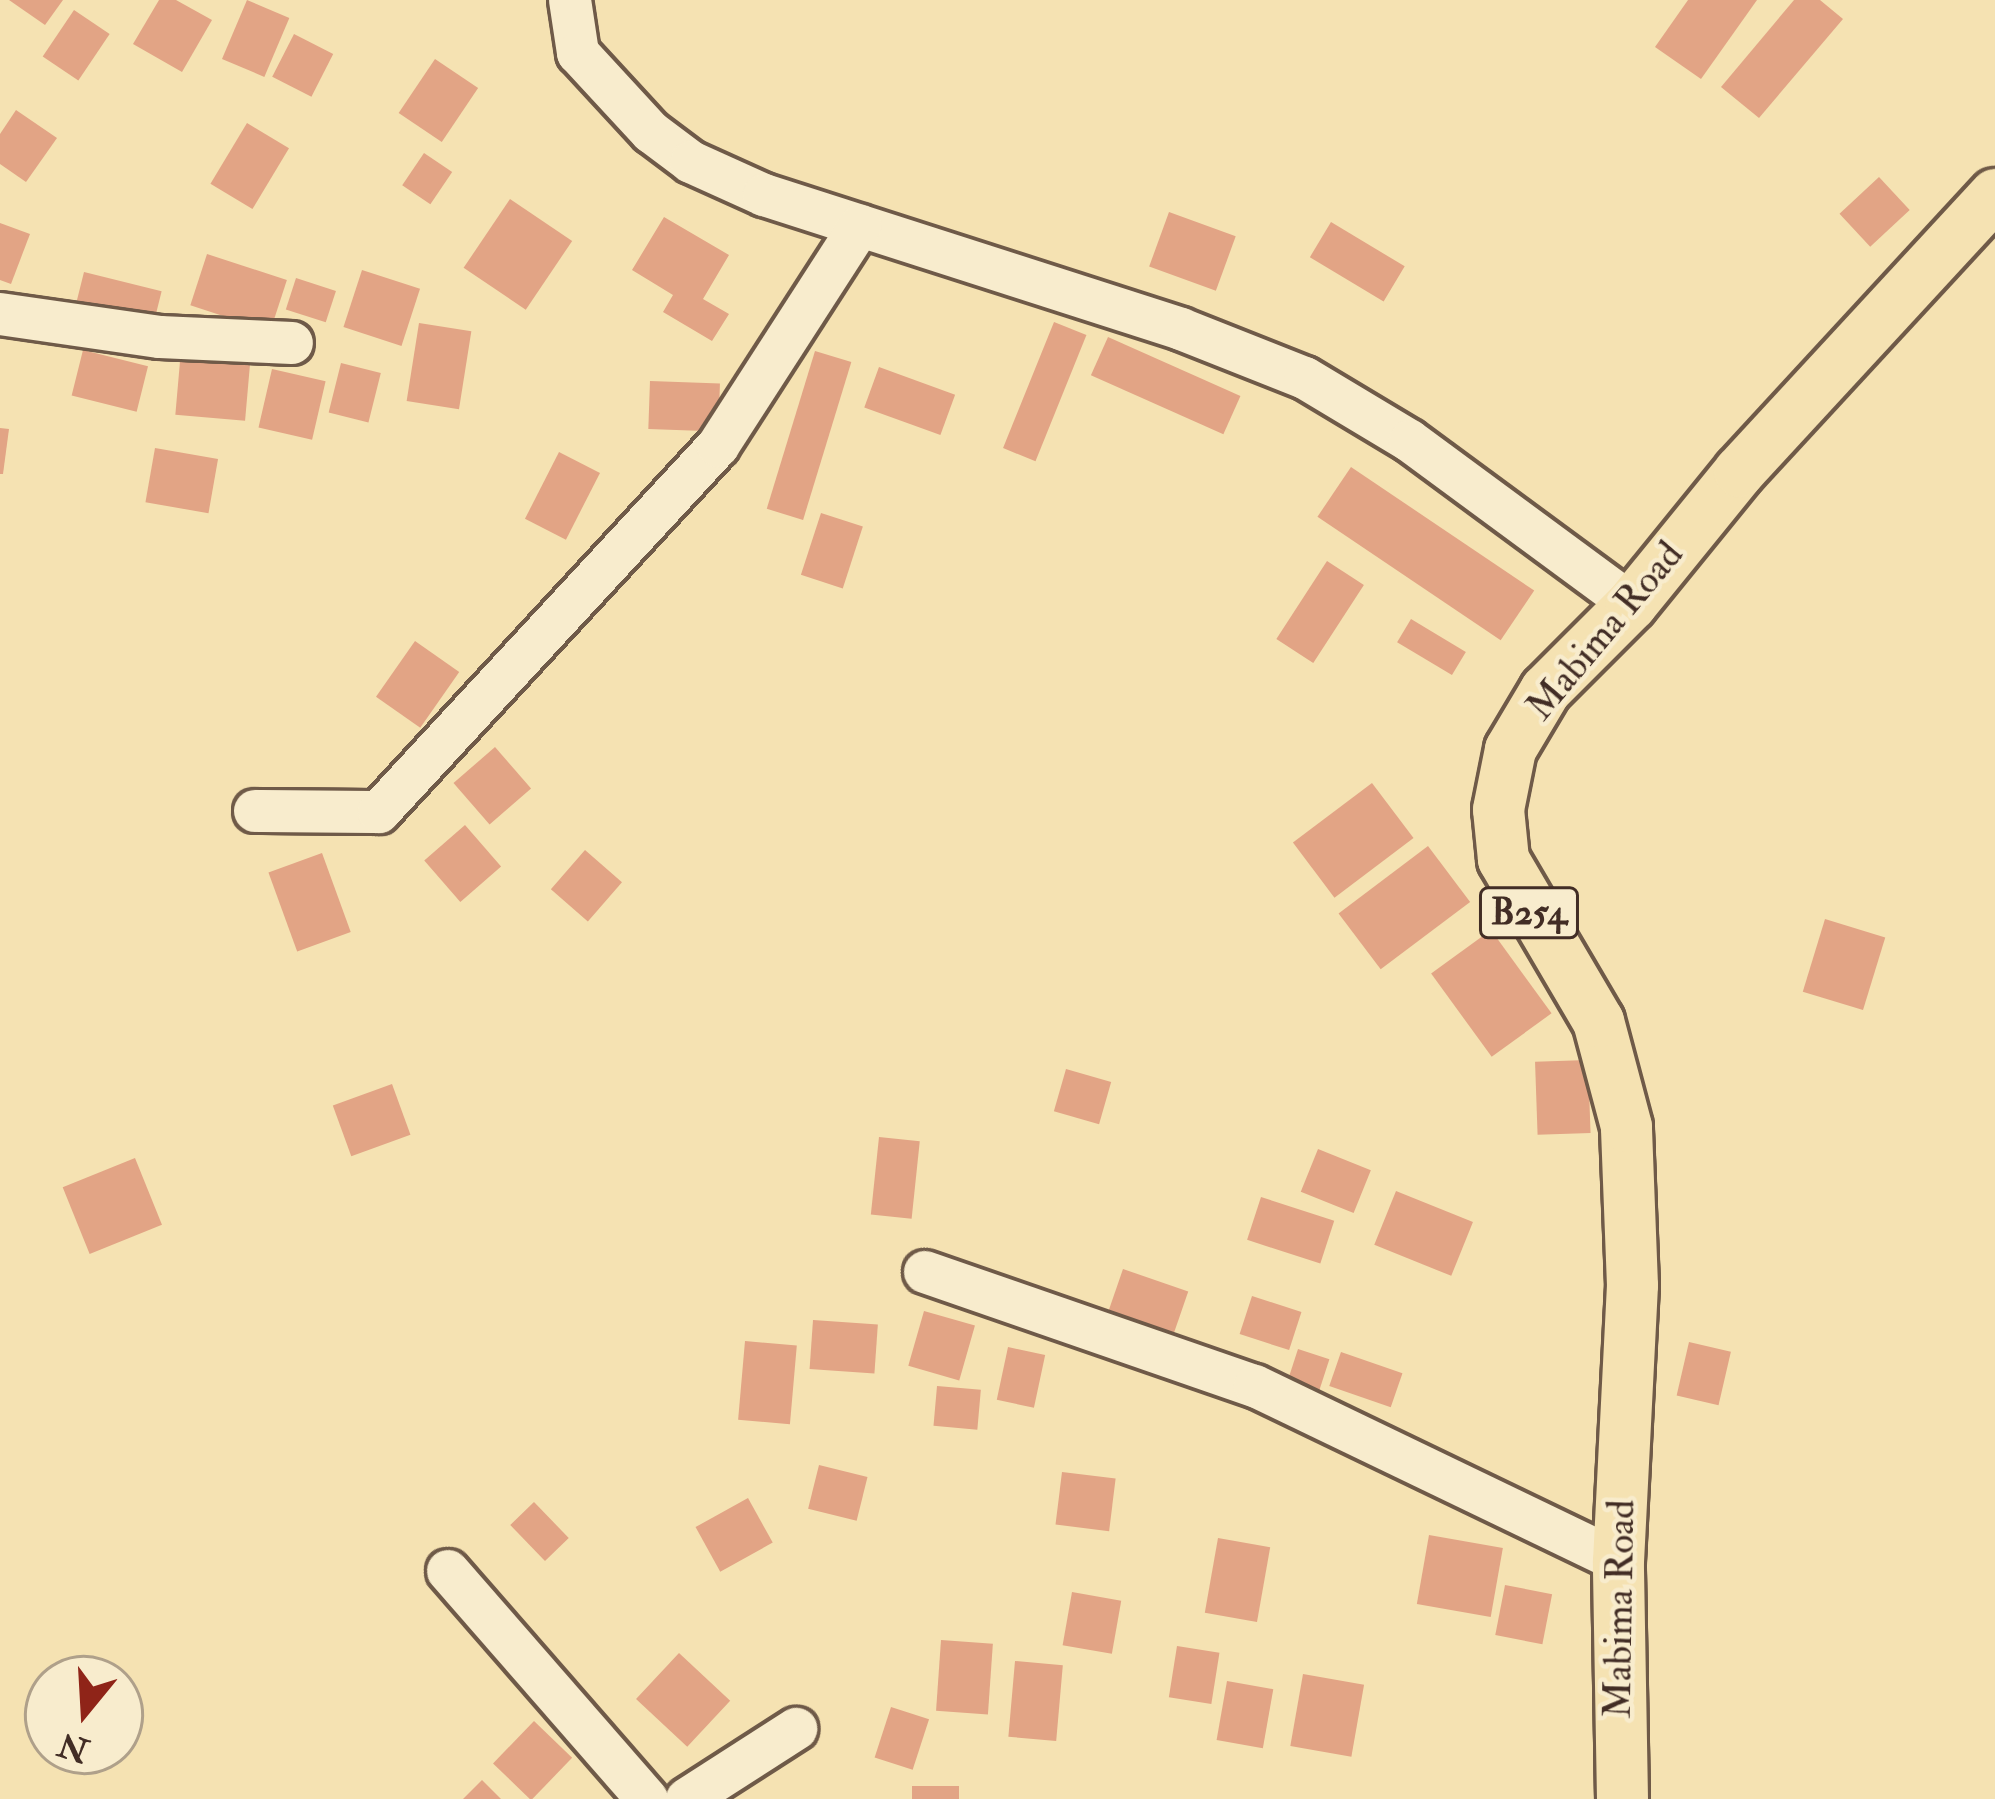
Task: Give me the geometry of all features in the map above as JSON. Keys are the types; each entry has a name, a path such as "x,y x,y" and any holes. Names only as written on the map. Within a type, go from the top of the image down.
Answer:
{"main road":[{"name":"Mabima Road","path":"1622,1799 1618,1561 1632,1285 1626,1126 1598,1021 1503,859 1498,809 1510,749 1545,690 1631,604 1739,471 1995,194"}],"street":[{"path":"571,0 578,52 651,132 691,162 764,195 1181,329 1305,378 1410,441 1631,604"},
{"path":"255,811 380,812 718,446 860,226"},
{"path":"0,314 160,337 292,343"},
{"path":"925,1272 1255,1386 1618,1561"},
{"path":"448,1571 647,1799"},
{"path":"687,1799 796,1729"}],"building":[{"path":"9,0 63,0 45,25"},
{"path":"159,0 176,0 212,20 182,72 133,44"},
{"path":"247,0 289,18 264,77 222,59"},
{"path":"1688,0 1757,0 1701,79 1655,47"},
{"path":"1794,0 1820,0 1843,19 1759,118 1721,87"},
{"path":"74,10 110,34 78,80 43,56"},
{"path":"294,34 333,54 311,97 272,77"},
{"path":"435,59 478,88 442,142 399,113"},
{"path":"16,110 57,138 26,182 0,164 0,134"},
{"path":"247,123 289,148 252,209 210,184"},
{"path":"424,153 452,172 430,204 402,185"},
{"path":"1879,177 1910,210 1870,247 1840,214"},
{"path":"510,199 572,241 526,310 464,268"},
{"path":"1169,212 1236,236 1216,291 1149,267"},
{"path":"664,217 729,255 703,299 729,314 712,341 663,312 673,295 632,270"},
{"path":"1331,222 1405,266 1384,301 1310,257"},
{"path":"0,223 30,234 11,284 0,280"},
{"path":"207,254 287,280 270,331 190,305"},
{"path":"362,270 420,289 401,346 343,327"},
{"path":"84,272 162,291 153,325 76,306"},
{"path":"296,278 336,291 326,322 286,309"},
{"path":"1054,322 1086,335 1036,461 1003,448"},
{"path":"419,323 471,331 459,409 407,401"},
{"path":"1108,337 1240,396 1223,434 1091,375"},
{"path":"83,350 148,366 137,412 72,396"},
{"path":"181,350 251,356 245,421 175,415"},
{"path":"815,351 851,362 803,520 767,509"},
{"path":"341,363 381,373 368,422 329,412"},
{"path":"879,367 955,395 940,435 864,407"},
{"path":"272,369 326,381 312,440 259,427"},
{"path":"650,381 720,383 718,431 648,429"},
{"path":"0,428 9,429 3,474 0,474"},
{"path":"155,448 218,459 208,513 145,502"},
{"path":"559,452 600,473 566,540 525,519"},
{"path":"1351,467 1534,591 1501,640 1317,517"},
{"path":"821,513 863,527 843,588 801,575"},
{"path":"1327,561 1364,585 1313,663 1276,639"},
{"path":"1411,619 1466,652 1452,675 1397,642"},
{"path":"415,641 459,672 420,728 376,697"},
{"path":"495,747 531,789 490,825 453,783"},
{"path":"1372,783 1414,838 1334,898 1293,843"},
{"path":"465,825 501,867 460,902 424,860"},
{"path":"1428,846 1470,902 1381,969 1339,913"},
{"path":"585,850 622,882 588,921 551,889"},
{"path":"322,853 351,932 297,951 268,872"},
{"path":"1825,919 1885,937 1863,1010 1803,992"},
{"path":"1491,930 1552,1013 1492,1057 1431,973"},
{"path":"1588,1060 1591,1133 1538,1135 1535,1062"},
{"path":"1066,1069 1111,1082 1099,1124 1054,1111"},
{"path":"392,1084 410,1135 351,1156 333,1106"},
{"path":"879,1137 920,1141 912,1219 871,1215"},
{"path":"1318,1149 1371,1170 1354,1213 1301,1192"},
{"path":"135,1158 162,1225 90,1254 63,1187"},
{"path":"1396,1191 1473,1222 1451,1276 1374,1245"},
{"path":"1261,1197 1334,1221 1320,1264 1247,1240"},
{"path":"1123,1269 1188,1291 1172,1338 1107,1315"},
{"path":"1252,1296 1301,1312 1289,1350 1240,1334"},
{"path":"924,1311 975,1326 959,1380 908,1366"},
{"path":"813,1320 878,1325 874,1373 810,1369"},
{"path":"745,1341 797,1346 790,1424 738,1420"},
{"path":"1689,1342 1731,1352 1719,1405 1677,1396"},
{"path":"1008,1347 1045,1355 1034,1408 997,1400"},
{"path":"1298,1349 1329,1359 1316,1399 1285,1389"},
{"path":"1341,1352 1402,1373 1391,1407 1329,1386"},
{"path":"937,1386 981,1390 977,1430 934,1426"},
{"path":"819,1465 868,1477 857,1521 808,1509"},
{"path":"1062,1472 1116,1479 1109,1531 1056,1525"},
{"path":"748,1498 773,1543 720,1572 696,1527"},
{"path":"534,1502 569,1538 545,1561 510,1525"},
{"path":"1429,1535 1503,1548 1491,1617 1417,1604"},
{"path":"1218,1538 1270,1547 1257,1622 1205,1613"},
{"path":"1505,1585 1552,1594 1542,1644 1495,1635"},
{"path":"1072,1592 1121,1601 1112,1654 1063,1645"},
{"path":"941,1640 993,1644 988,1714 936,1711"},
{"path":"1177,1646 1219,1653 1211,1704 1169,1697"},
{"path":"679,1653 730,1701 687,1747 636,1699"},
{"path":"1015,1661 1063,1665 1056,1741 1008,1737"},
{"path":"1303,1674 1364,1685 1351,1757 1290,1746"},
{"path":"1227,1681 1273,1689 1263,1748 1217,1740"},
{"path":"891,1707 929,1719 913,1770 875,1757"},
{"path":"534,1721 572,1758 532,1799 493,1763"},
{"path":"482,1780 501,1799 463,1799"},
{"path":"912,1786 959,1786 959,1799 912,1799"}]}
